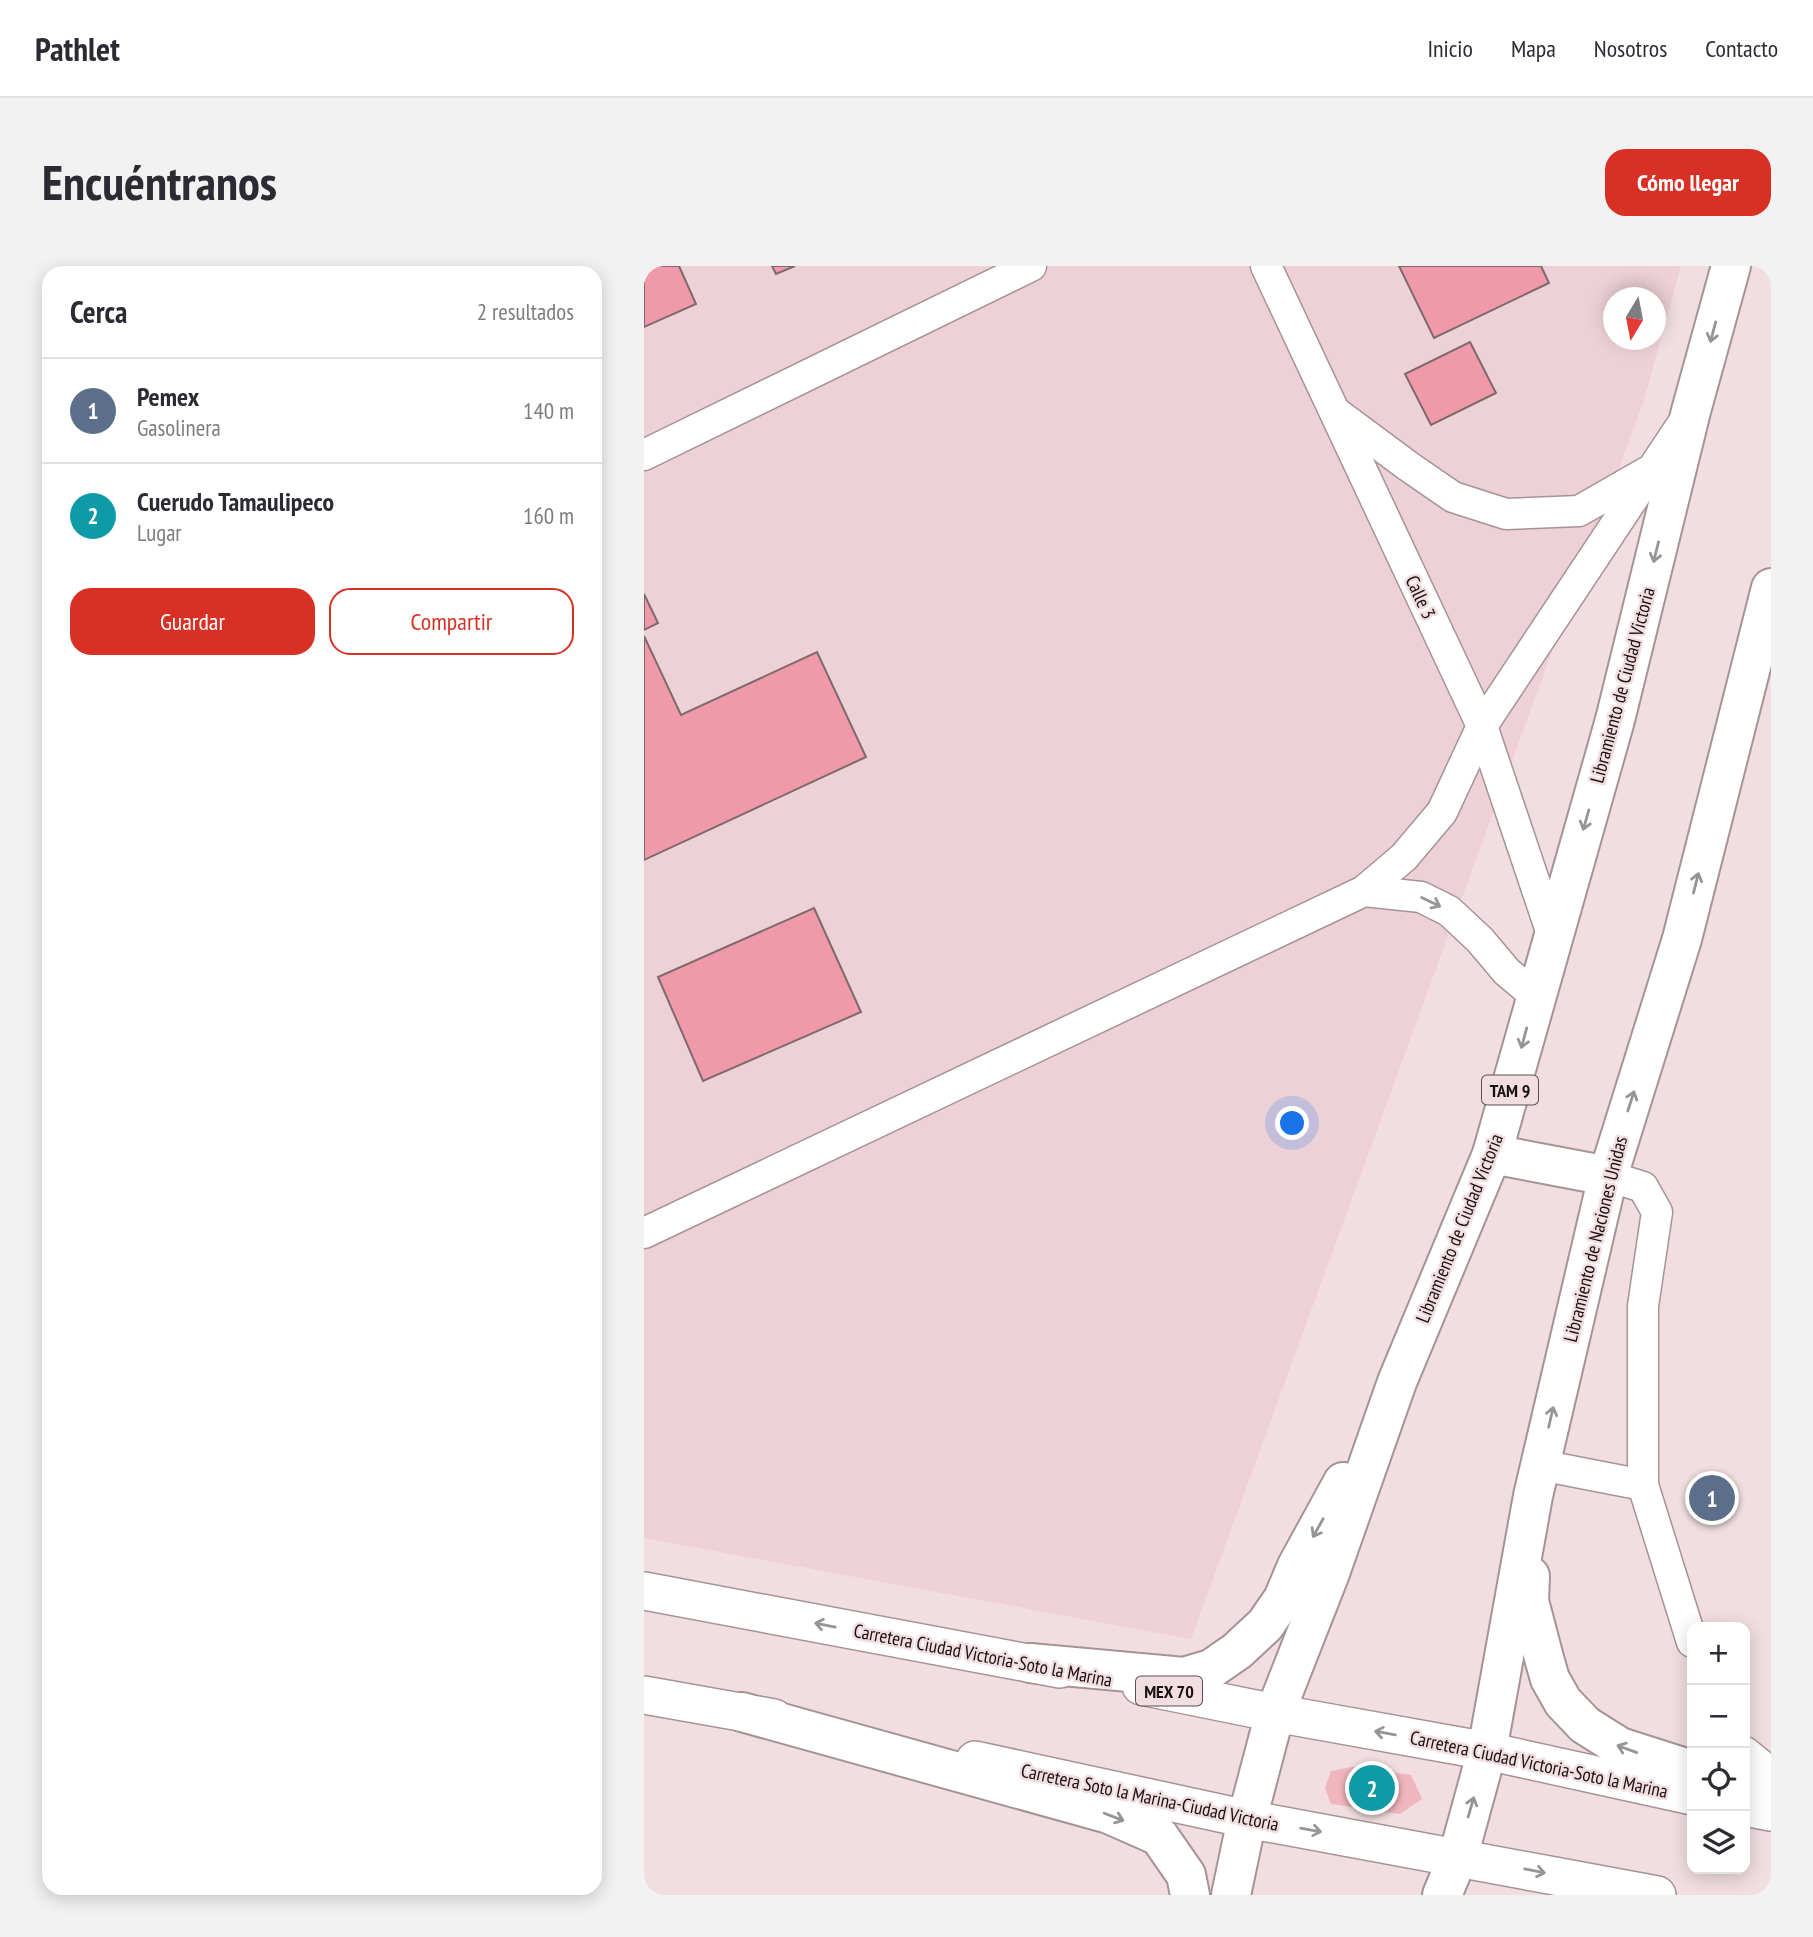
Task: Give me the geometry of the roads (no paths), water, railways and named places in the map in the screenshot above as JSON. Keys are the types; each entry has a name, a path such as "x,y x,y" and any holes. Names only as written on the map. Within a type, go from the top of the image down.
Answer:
{"highway":[{"name":"Libramiento de Ciudad Victoria","path":"1231,1895 1247,1819 1275,1713 1330,1573 1397,1382 1492,1154 1615,720 1691,411 1731,266"},
{"name":"Libramiento de Naciones Unidas","path":"1442,1895 1458,1857 1487,1751 1536,1480 1608,1176 1682,939 1771,588"},
{"path":"1492,1154 1608,1176"},
{"path":"1030,1663 1184,1677 1211,1669 1237,1651 1265,1625 1283,1599 1297,1566 1397,1382"},
{"path":"1536,1480 1529,1601 1550,1679 1563,1702 1585,1725 1620,1747 1687,1768"},
{"path":"742,1712 1109,1814 1159,1836 1186,1875 1190,1895"},
{"path":"1750,1788 1771,1794"}],"main road":[{"name":"Carretera Ciudad Victoria-Soto la Marina","path":"644,1591 1030,1663 1275,1713 1487,1751 1687,1795"},
{"name":"Carretera Soto la Marina-Ciudad Victoria","path":"644,1695 833,1729 1247,1819 1657,1895"},
{"path":"1750,1808 1771,1812"}],"street":[{"path":"644,455 1031,266"},
{"name":"Calle 3","path":"1266,266 1482,726 1553,937"},
{"path":"644,1233 1364,891 1404,857 1443,812 1482,726 1691,411"},
{"path":"1334,412 1453,497 1506,514 1579,511 1653,469"},
{"path":"1364,891 1422,897 1449,911 1480,940 1507,972 1536,996"},
{"path":"1608,1176 1643,1187 1657,1212 1643,1306 1643,1485 1687,1626"},
{"path":"1536,1480 1643,1485"},
{"path":"1750,1756 1771,1773"}],"place":[{"name":"Pemex","path":"1712,1498"},
{"name":"Cuerudo Tamaulipeco","path":"1372,1788"}]}
